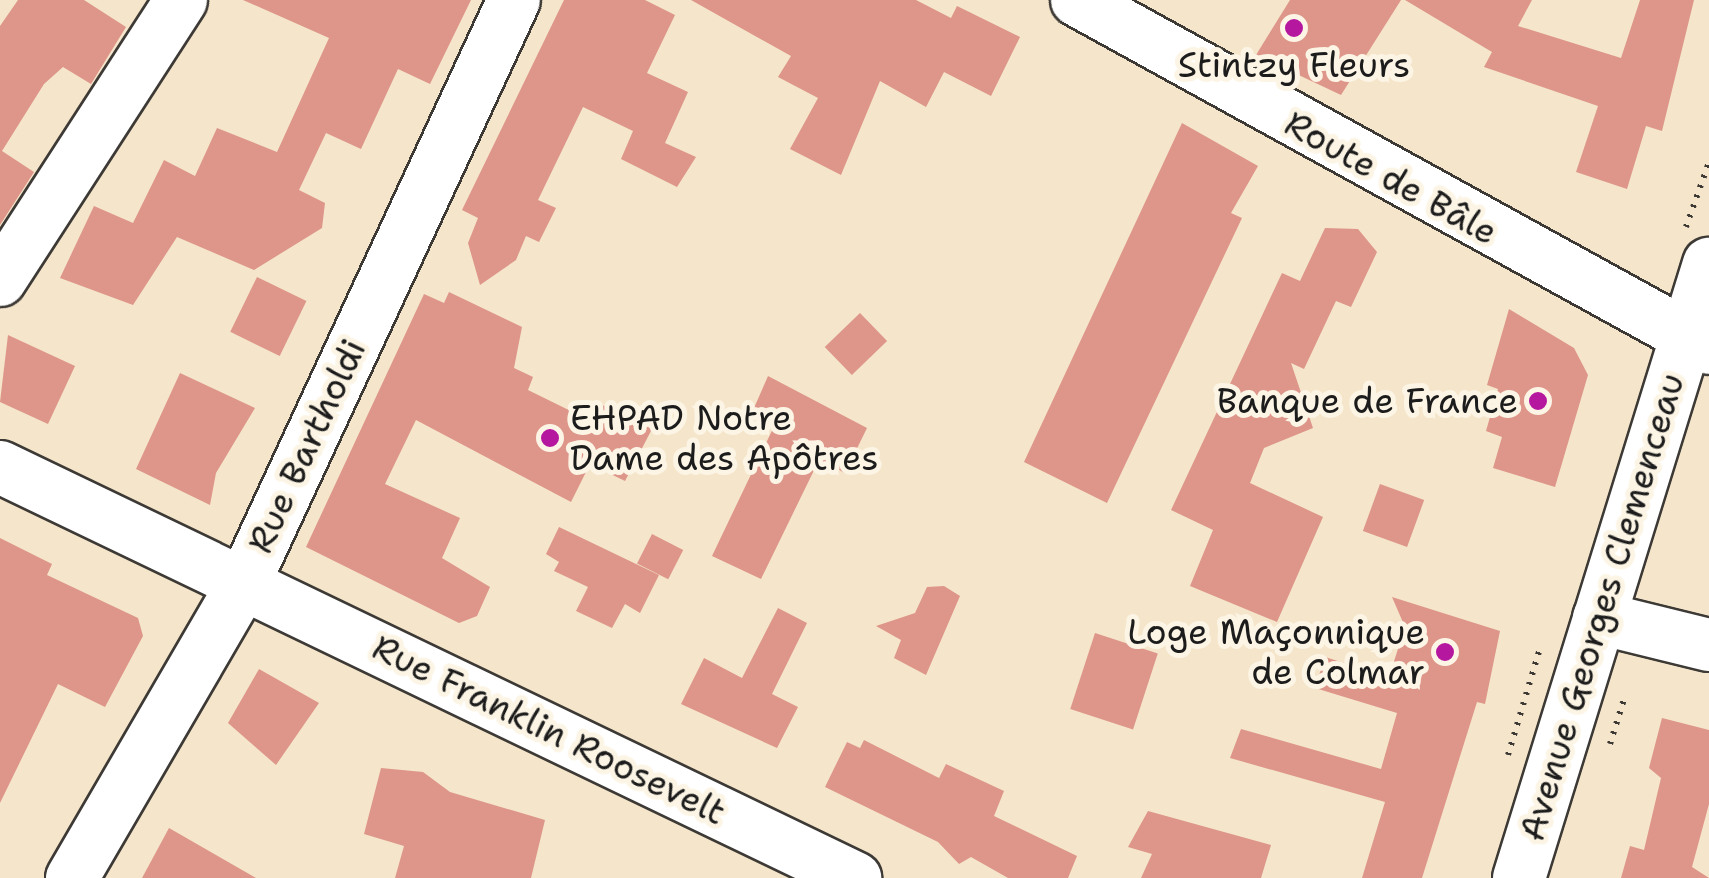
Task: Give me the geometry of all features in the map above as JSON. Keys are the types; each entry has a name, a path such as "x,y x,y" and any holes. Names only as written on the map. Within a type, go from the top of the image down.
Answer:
{"street":[{"path":"0,280 181,0"},
{"name":"Rue Bartholdi","path":"72,878 244,582 514,0"},
{"name":"Route de Bâle","path":"1077,0 1697,342"},
{"name":"Avenue Georges Clemenceau","path":"1520,878 1599,618 1697,342 1709,264"},
{"name":"Rue Franklin Roosevelt","path":"0,467 854,878"},
{"path":"1599,618 1709,645"}],"building":[{"path":"18,0 84,0 126,27 91,84 63,67 44,84 2,151 34,172 0,225 0,26"},
{"path":"243,0 471,0 430,84 398,69 361,149 326,133 299,190 325,203 322,228 254,270 177,237 133,305 60,278 94,206 133,223 164,160 195,176 217,128 277,152 329,38"},
{"path":"564,0 645,0 675,15 647,73 688,92 665,143 696,157 677,187 621,159 633,131 583,107 538,200 556,208 539,242 526,236 516,260 480,285 468,243 478,218 462,210"},
{"path":"691,0 916,0 951,18 957,6 1020,37 991,96 944,72 926,107 880,81 841,175 790,149 818,98 778,77 791,56"},
{"path":"1290,0 1401,0 1341,95 1256,55"},
{"path":"1405,0 1532,0 1518,26 1621,58 1640,0 1694,0 1662,131 1646,126 1627,189 1576,172 1598,106 1484,67 1492,52"},
{"path":"1182,123 1258,166 1231,213 1242,218 1107,503 1024,462"},
{"path":"1325,228 1358,229 1377,252 1351,307 1336,301 1304,369 1291,363 1313,428 1264,448 1250,483 1323,517 1277,622 1190,586 1213,530 1171,510 1282,273 1300,281"},
{"path":"257,277 306,301 280,356 230,332"},
{"name":"EHPAD Notre Dame des Apôtres","path":"449,292 522,327 514,368 533,377 528,390 585,418 594,401 652,429 625,481 590,464 571,502 416,420 385,484 460,518 442,558 490,587 477,616 459,623 306,547 424,294 444,303"},
{"name":"Banque de France","path":"1509,309 1574,348 1588,375 1555,487 1493,468 1502,437 1486,431 1498,389 1487,385"},
{"path":"860,313 887,341 852,375 825,347"},
{"path":"8,335 75,366 48,424 0,402"},
{"path":"180,373 255,408 216,473 210,505 136,469"},
{"path":"768,376 867,428 845,473 819,460 761,579 712,556 778,418 754,408"},
{"path":"1380,484 1424,500 1407,547 1363,531"},
{"path":"559,527 659,575 640,613 625,604 612,628 576,611 588,587 554,571 559,562 546,554"},
{"path":"652,534 683,550 668,579 637,563"},
{"path":"0,538 52,564 47,575 138,618 143,636 105,707 58,684 0,803"},
{"path":"944,586 960,596 926,675 894,658 901,640 876,626 915,613 927,587"},
{"path":"1392,597 1500,631 1485,704 1477,702 1422,878 1362,878 1385,802 1230,758 1241,729 1381,769 1397,713 1315,688 1325,657 1389,677 1405,627"},
{"path":"778,608 807,623 772,694 798,707 777,748 681,704 704,658 742,678"},
{"path":"1095,633 1158,653 1133,729 1070,709"},
{"path":"259,669 319,703 276,765 228,723"},
{"path":"1662,718 1709,730 1709,804 1692,867 1709,878 1621,878 1630,846 1644,850 1661,778 1649,768"},
{"path":"864,740 939,778 946,764 1004,791 994,816 1077,856 1068,878 1008,878 971,857 959,864 938,842 825,787 847,742 860,748"},
{"path":"381,768 423,772 450,792 545,820 531,878 395,878 404,846 364,834"},
{"path":"1148,811 1271,845 1261,878 1141,878 1152,854 1128,847"},
{"path":"169,828 256,878 142,878"}],"place":[{"name":"Stintzy Fleurs","path":"1294,28"},
{"name":"Banque de France","path":"1538,401"},
{"name":"EHPAD Notre Dame des Apôtres","path":"550,438"},
{"name":"Loge Maçonnique de Colmar","path":"1445,652"}]}
